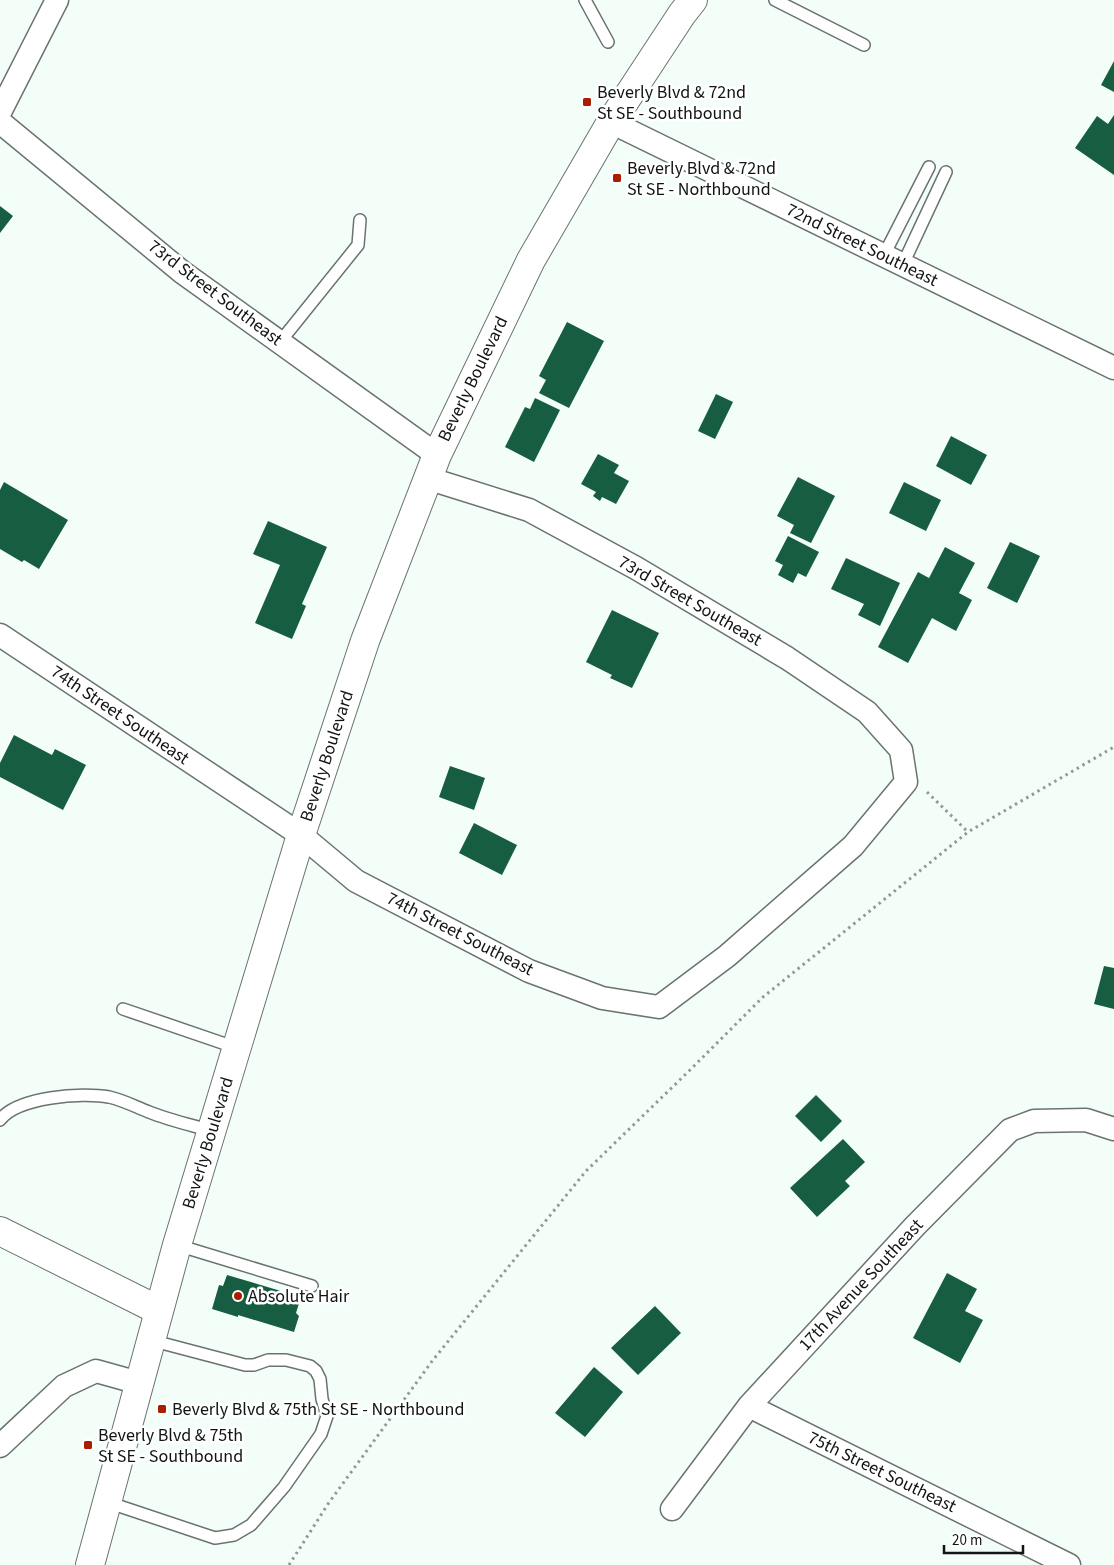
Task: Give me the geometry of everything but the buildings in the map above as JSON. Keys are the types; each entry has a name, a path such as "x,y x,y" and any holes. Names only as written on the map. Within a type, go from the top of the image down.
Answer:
{"main road":[{"name":"Beverly Boulevard","path":"90,1565 158,1310 301,835 365,641 432,466 531,260 610,122 693,0"},
{"path":"0,1231 158,1310"}],"street":[{"path":"0,112 57,0"},
{"name":"73rd Street Southeast","path":"0,122 182,272 280,342 432,466 528,510 636,568 787,658 868,712 901,750 906,782"},
{"name":"72nd Street Southeast","path":"610,122 1114,368"},
{"name":"74th Street Southeast","path":"0,636 301,835 356,881 529,971 602,998 659,1007 727,956 854,846 906,782"},
{"name":"17th Avenue Southeast","path":"672,1509 749,1406 915,1226 1010,1130 1034,1121 1086,1120 1114,1129"},
{"path":"0,1446 64,1386 96,1372 140,1383"},
{"name":"75th Street Southeast","path":"749,1406 1069,1565"}],"lane":[{"path":"585,0 608,42"},
{"path":"775,0 864,45"},
{"path":"894,260 928,167"},
{"path":"894,260 946,172"},
{"path":"280,342 358,245 360,220"},
{"path":"122,1008 236,1048"},
{"path":"0,1120 16,1106 34,1101 95,1096 110,1098 150,1113 212,1131"},
{"path":"177,1245 312,1286"},
{"path":"107,1502 215,1538 234,1535 251,1525 284,1487 321,1434 327,1416 322,1399 320,1379 316,1371 310,1366 286,1360 268,1360 254,1365 245,1365 150,1340"}],"path":[{"path":"289,1565 328,1504 433,1360 586,1171 763,997 968,832 1114,747"},
{"path":"906,782 928,793 968,832"}],"place":[{"name":"Beverly Blvd & 72nd St SE - Southbound","path":"587,102"},
{"name":"Beverly Blvd & 72nd St SE - Northbound","path":"617,178"},
{"name":"Absolute Hair","path":"238,1296"},
{"name":"Beverly Blvd & 75th St SE - Northbound","path":"162,1409"},
{"name":"Beverly Blvd & 75th St SE - Southbound","path":"88,1445"}]}
